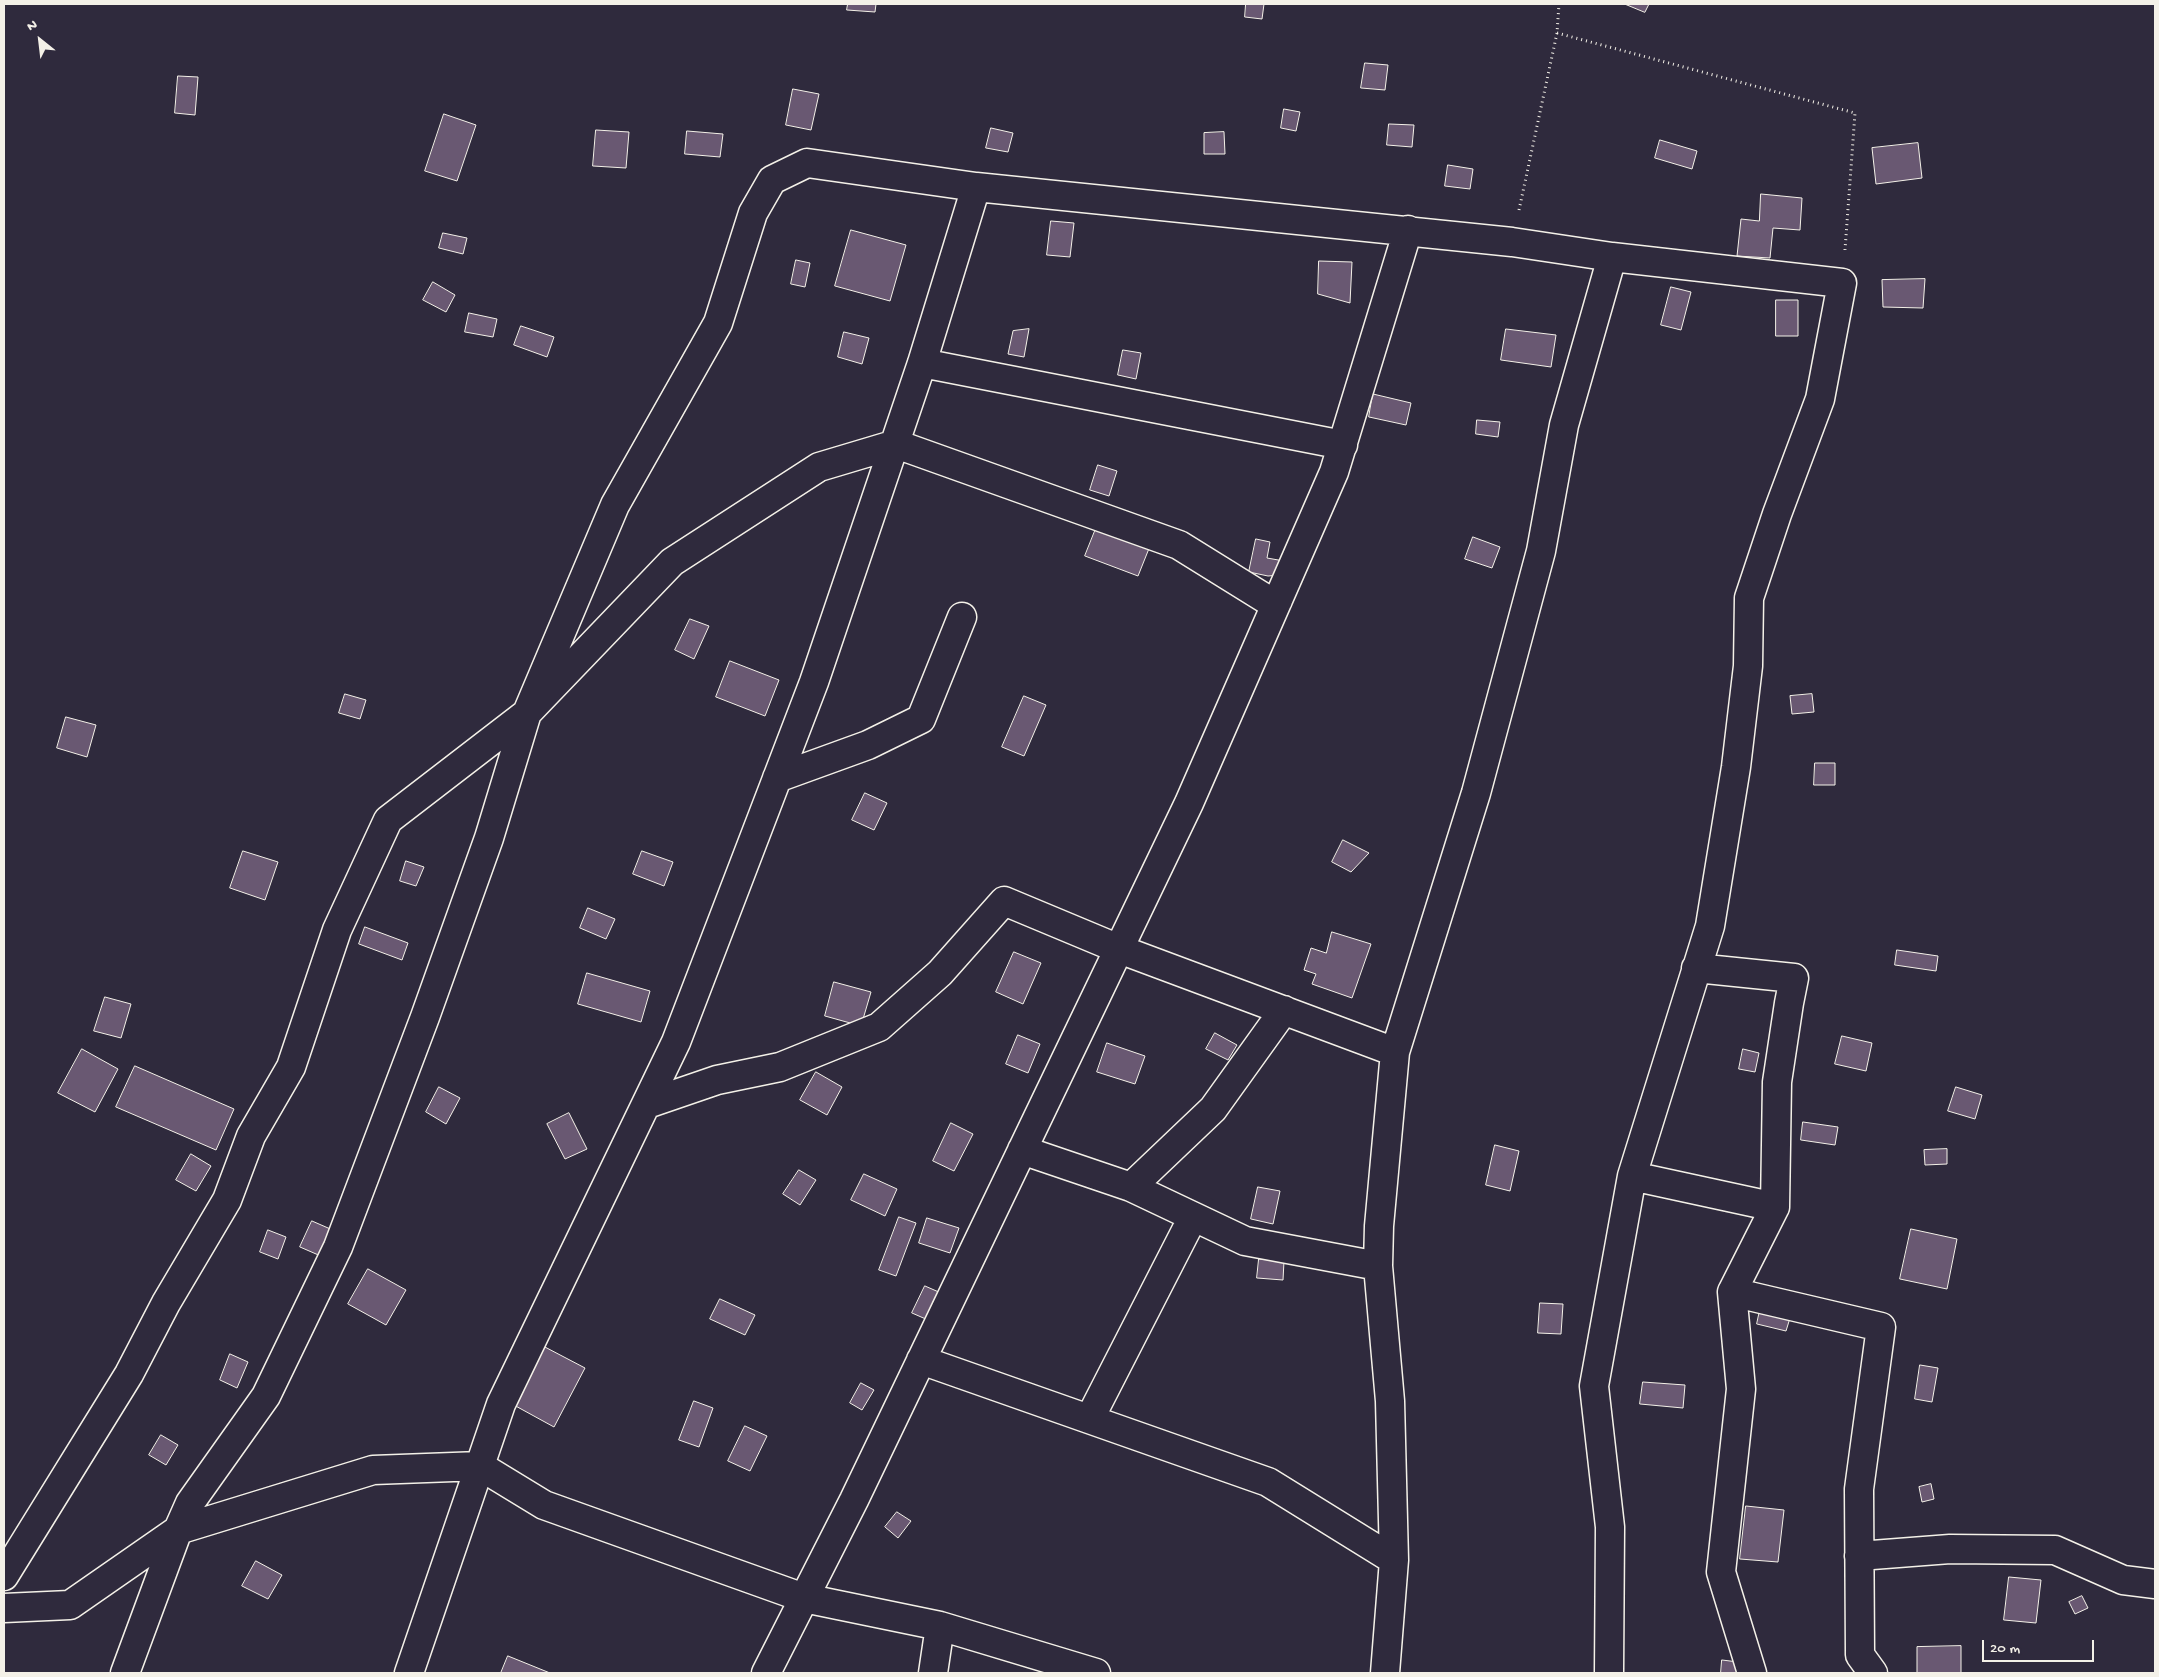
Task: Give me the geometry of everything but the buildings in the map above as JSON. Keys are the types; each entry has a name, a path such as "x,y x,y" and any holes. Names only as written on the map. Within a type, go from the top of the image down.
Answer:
{"street":[{"path":"125,1673 178,1530 190,1503 266,1396 338,1247 489,838 528,713 615,505 718,323 753,213 772,180 807,163 976,187 1408,230 1512,242 1612,257 1842,283 1820,399 1777,514 1749,598 1748,666 1736,767 1710,926 1632,1176 1594,1386 1610,1527 1609,1673"},
{"path":"409,1673 502,1404 676,1042 777,778 817,672 896,444 976,187"},
{"path":"766,1673 921,1360 1189,804 1334,472 1408,230"},
{"path":"1384,1673 1394,1560 1390,1401 1378,1266 1379,1226 1395,1052 1476,793 1541,551 1564,426 1612,257"},
{"path":"922,363 1343,445"},
{"path":"4,1576 129,1374 166,1303 226,1200 251,1136 291,1068 337,930 388,820 528,713 672,562 819,467 896,444 1179,545 1266,599 1278,600"},
{"path":"777,778 868,745 921,719 962,617"},
{"path":"647,1104 717,1080 780,1067 879,1027 940,973 1004,901 1119,949 1395,1052"},
{"path":"1696,968 1794,978 1777,1082 1775,1207 1732,1292 1741,1389 1721,1572 1752,1673"},
{"path":"1130,1187 1214,1109 1284,1010"},
{"path":"1022,1150 1130,1187 1245,1241 1378,1266"},
{"path":"1632,1176 1775,1207"},
{"path":"1090,1418 1193,1217"},
{"path":"1732,1292 1881,1327 1860,1489 1860,1655 1873,1673"},
{"path":"921,1360 1268,1482 1394,1560"},
{"path":"4,1608 70,1605 178,1530 373,1470 480,1466 544,1505 804,1598 940,1626 1096,1673"},
{"path":"1859,1556 1950,1549 2055,1550 2122,1580 2155,1584"},
{"path":"933,1673 940,1626"}],"path":[{"path":"1512,242 1557,33 1559,4"},
{"path":"1557,33 1854,113 1842,283"}]}
